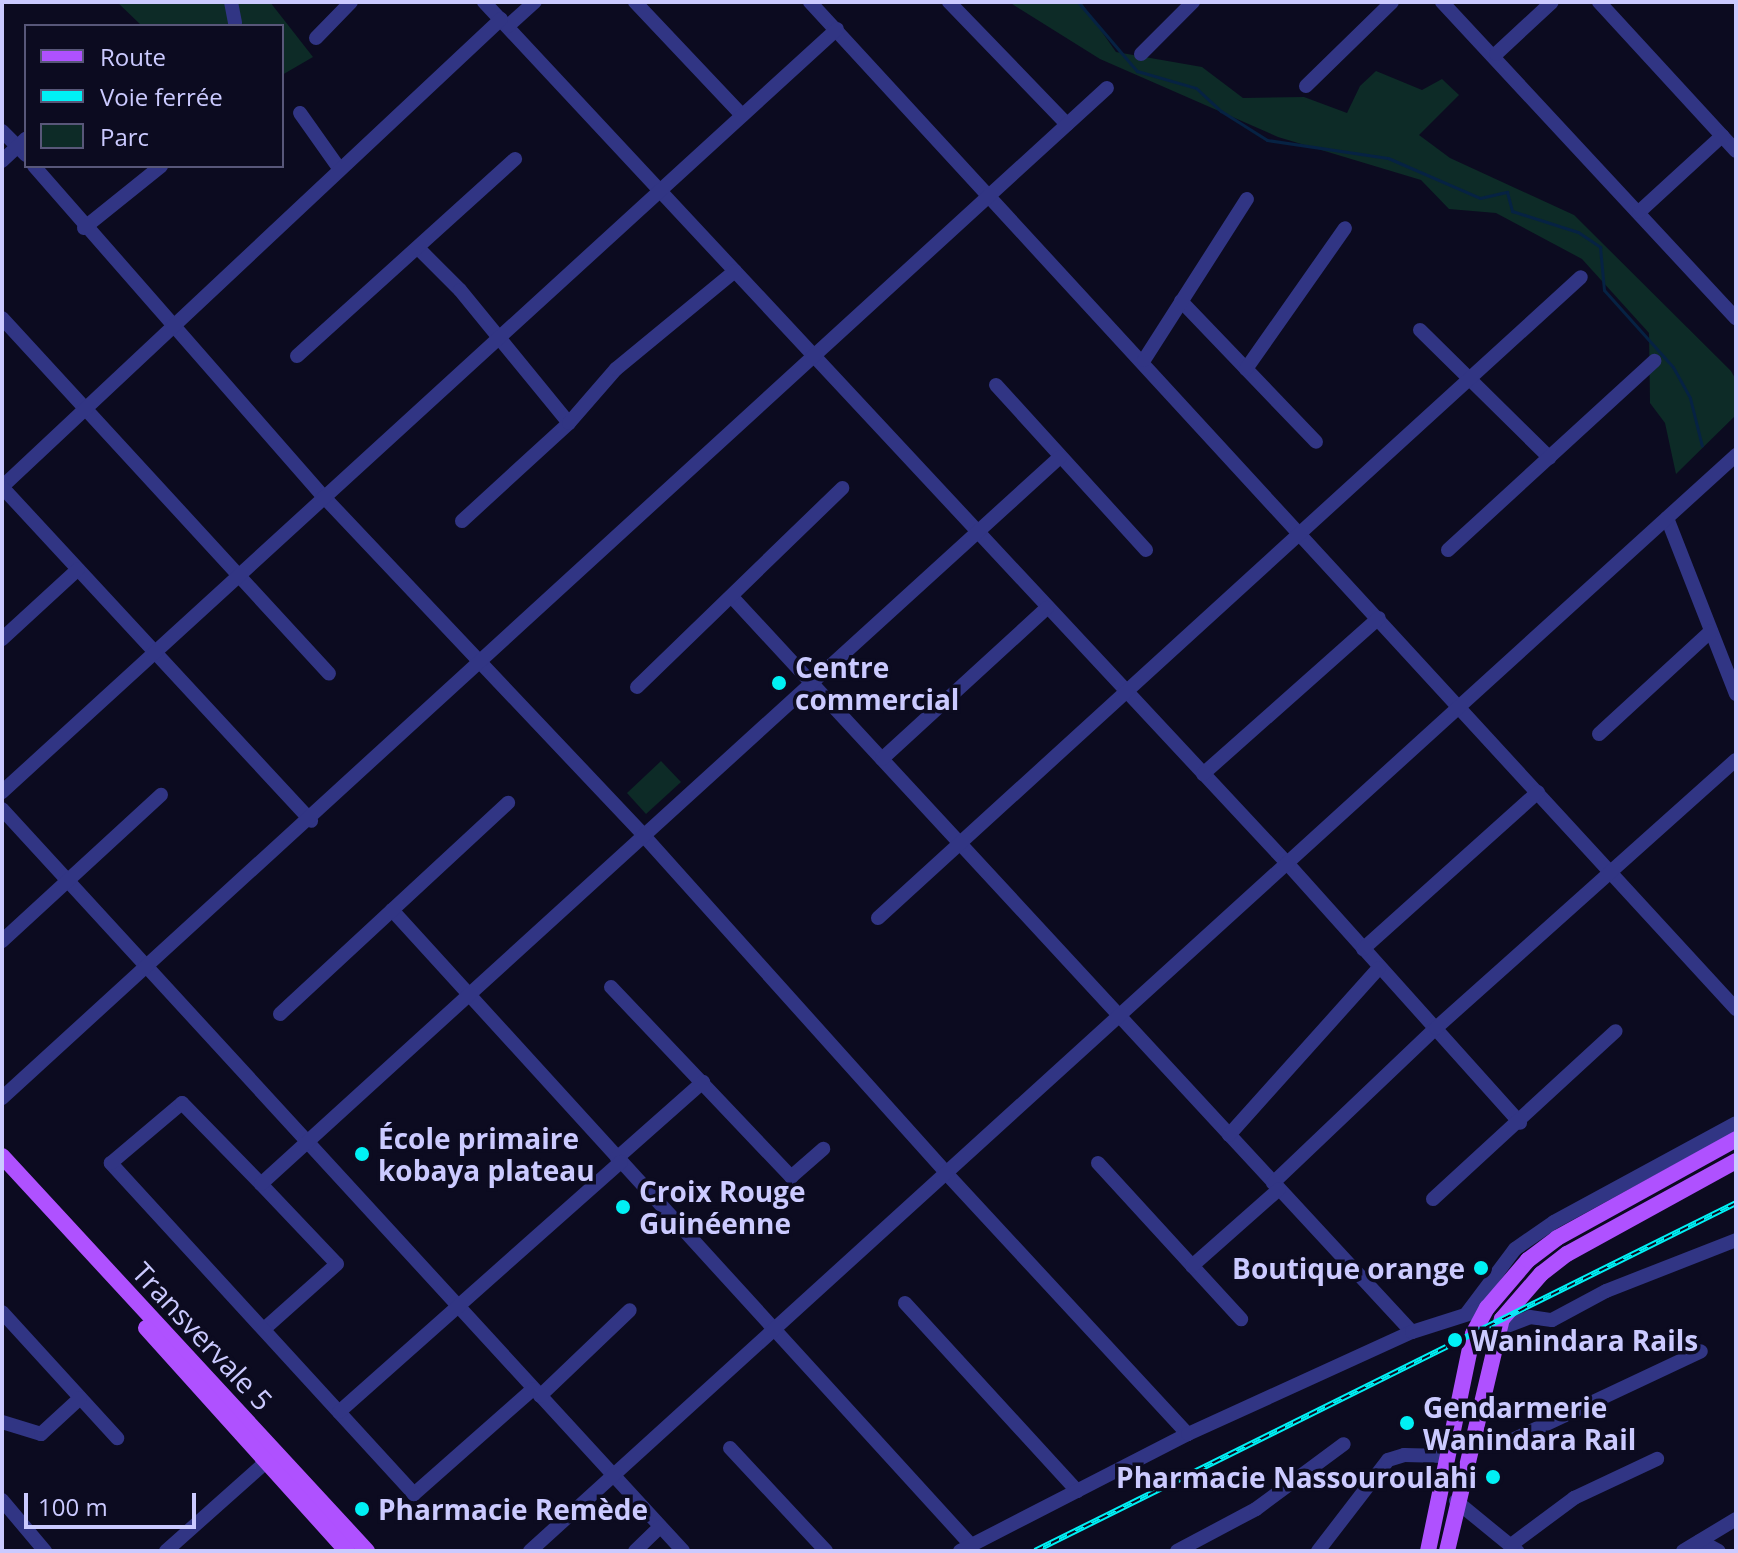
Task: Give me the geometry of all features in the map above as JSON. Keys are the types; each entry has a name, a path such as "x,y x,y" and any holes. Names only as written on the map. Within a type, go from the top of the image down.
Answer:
{"main road":[{"path":"1428,1551 1445,1456 1473,1334 1487,1308 1528,1260 1557,1238 1736,1139"},
{"name":"Transvervale 5","path":"2,1156 367,1551"},
{"path":"1447,1551 1470,1439 1499,1329 1533,1284 1567,1254 1736,1161"},
{"name":"Transvervale 5","path":"2,1170 347,1551"}],"street":[{"path":"231,2 235,23"},
{"path":"316,38 351,2"},
{"path":"484,2 1287,863 1520,1123"},
{"path":"311,821 2,487 339,168 505,23 535,2"},
{"path":"635,2 742,115"},
{"path":"810,2 991,193 1736,1009"},
{"path":"949,2 1067,124"},
{"path":"1141,54 1193,2"},
{"path":"1306,86 1392,2"},
{"path":"1442,2 1496,54 1736,318"},
{"path":"1496,54 1552,2"},
{"path":"1599,2 1736,151"},
{"path":"2,792 837,29"},
{"path":"2,1098 311,821 478,659 1107,88"},
{"path":"300,113 339,168"},
{"path":"2,131 24,147 2,161"},
{"path":"1639,212 1722,136"},
{"path":"297,356 515,159"},
{"path":"36,168 84,228 324,497 645,837 946,1173 1188,1434"},
{"path":"84,228 159,168"},
{"path":"1144,360 1247,199"},
{"path":"1246,369 1345,228"},
{"path":"418,248 460,290 497,339 569,423"},
{"path":"462,521 569,423 616,369 735,271"},
{"path":"878,918 1124,689 1581,277"},
{"path":"1181,301 1316,442"},
{"path":"2,318 329,673"},
{"path":"1420,330 1550,458"},
{"path":"1448,550 1654,361"},
{"path":"996,385 1146,550"},
{"path":"530,1551 1736,455"},
{"path":"261,1184 1060,457"},
{"path":"637,687 842,488"},
{"path":"1667,518 1736,694"},
{"path":"2,639 78,569"},
{"path":"732,597 1412,1332"},
{"path":"882,759 1047,608"},
{"path":"1203,774 1379,618"},
{"path":"1599,734 1711,631"},
{"path":"1192,1266 1436,1028 1612,874 1736,760"},
{"path":"1363,949 1538,792"},
{"path":"2,941 161,795"},
{"path":"280,1014 508,803"},
{"path":"2,809 683,1551"},
{"path":"392,910 774,1329 966,1548 1188,1434 1412,1332 1487,1308"},
{"path":"1229,1135 1379,968"},
{"path":"611,987 791,1177 823,1149"},
{"path":"1433,1199 1520,1123 1616,1031"},
{"path":"339,1412 703,1082"},
{"path":"264,1329 337,1264 182,1103 111,1163 414,1494 630,1310"},
{"path":"1467,1313 1485,1283 1528,1240 1736,1123"},
{"path":"1098,1163 1241,1319"},
{"path":"1499,1329 1530,1317 1553,1320 1606,1291 1736,1240"},
{"path":"905,1303 1077,1491"},
{"path":"2,1312 117,1438"},
{"path":"1470,1439 1508,1442 1701,1351"},
{"path":"2,1422 41,1434 80,1398"},
{"path":"1177,1551 1256,1509 1344,1444"},
{"path":"730,1448 826,1551"},
{"path":"1318,1551 1388,1460 1404,1455 1445,1456"},
{"path":"1456,1501 1514,1548 1574,1498 1657,1459"},
{"path":"177,1548 267,1461"},
{"path":"2,1500 45,1551"},
{"path":"1683,1551 1736,1519"},
{"path":"635,1551 660,1527"},
{"path":"1700,1541 1719,1551"}],"green space":[{"path":"117,2 270,2 313,57 284,74 284,24 140,24"},
{"path":"1009,2 1081,2 1116,52 1202,67 1243,98 1304,97 1347,113 1360,86 1376,71 1422,90 1442,79 1459,95 1419,135 1450,158 1574,215 1731,371 1736,380 1736,415 1676,474 1665,423 1650,403 1649,333 1582,259 1496,213 1449,209 1421,180 1278,137 1100,59"},
{"path":"661,761 681,782 646,814 627,793"}],"waterway":[{"path":"1078,2 1137,71 1196,88 1221,111 1267,140 1388,158 1480,198 1507,192 1512,211 1578,232 1600,247 1604,290 1673,367 1690,398 1702,446"}],"railway":[{"path":"1035,1551 1736,1203"}],"place":[{"name":"Centre commercial","path":"779,683"},
{"name":"École primaire kobaya plateau","path":"362,1154"},
{"name":"Croix Rouge Guinéenne","path":"623,1207"},
{"name":"Boutique orange","path":"1481,1268"},
{"name":"Wanindara Rails","path":"1455,1340"},
{"name":"Gendarmerie Wanindara Rail","path":"1407,1423"},
{"name":"Pharmacie Nassouroulahi","path":"1493,1477"},
{"name":"Pharmacie Remède","path":"362,1509"}]}
